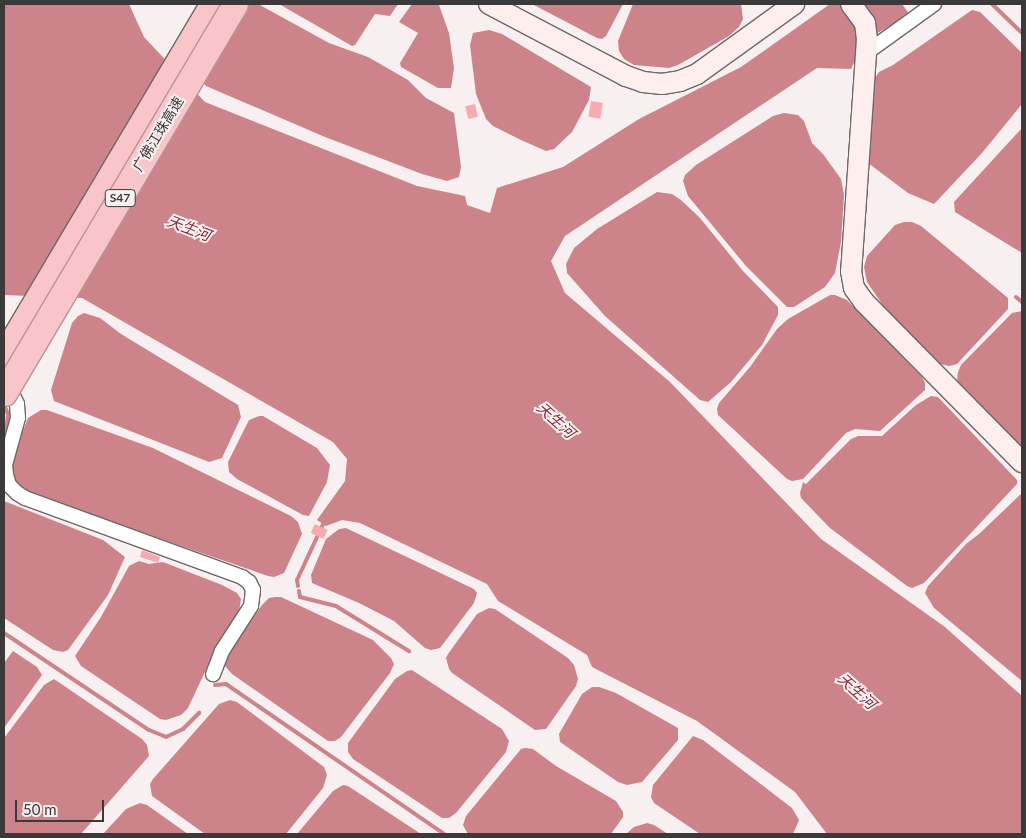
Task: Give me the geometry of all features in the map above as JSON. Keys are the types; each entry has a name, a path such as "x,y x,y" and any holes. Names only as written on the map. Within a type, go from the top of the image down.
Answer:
{"highway":[{"name":"广佛江珠高速","path":"4,355 212,4"},
{"name":"广佛江珠高速","path":"4,393 235,4"}],"street":[{"path":"489,4 626,76 644,82 662,84 680,81 697,74 794,4"},
{"path":"851,4 865,23 866,53 851,271 854,288 864,302 1022,462"},
{"path":"866,53 934,4"},
{"path":"4,379 12,390 18,404 18,418 5,465 9,485 16,493 25,498 242,577 249,582 253,590 251,606 222,651 213,674"}],"water":[{"name":"天生河","path":"4,4 129,4 144,37 205,102 417,186 465,196 467,205 490,213 497,188 563,167 639,119 741,67 830,4 902,4 910,15 865,40 851,69 817,68 565,236 551,261 565,293 670,382 821,539 945,627 1022,696 1022,834 827,834 795,792 697,721 592,667 587,655 498,601 487,584 360,523 342,520 326,526 317,520 345,481 347,459 333,442 82,298 4,295"},
{"path":"250,4 258,4 329,43 368,57 408,80 426,98 454,113 461,167 459,177 447,181 422,174 325,137 206,86 203,82"},
{"path":"279,4 398,4 390,16 375,14 355,45 352,46"},
{"path":"412,4 439,5 449,33 454,68 451,88 438,88 401,67 400,63 418,33 399,22"},
{"path":"532,4 623,4 606,36 602,39"},
{"path":"633,4 741,4 743,19 739,27 729,36 678,65 669,68 634,65 624,59 619,51 618,41"},
{"path":"972,10 980,12 1022,53 1022,104 982,153 934,204 908,193 868,163 875,78 879,72 893,65"},
{"path":"489,30 502,34 591,87 589,100 572,132 554,149 546,151 521,140 493,126 486,119 476,94 470,45 473,33"},
{"path":"784,113 798,115 804,121 812,143 823,154 841,179 844,195 841,242 835,273 825,287 794,307 787,307 746,266 688,196 683,181 685,175 696,165 773,116"},
{"path":"1022,128 1022,253 955,212 954,202"},
{"path":"657,192 672,194 700,218 743,271 778,307 778,315 762,345 731,382 708,402 700,400 605,316 567,273 566,264 574,248 597,229"},
{"path":"912,222 921,226 1008,298 1008,309 957,364 949,366 940,364 884,307 867,282 864,267 867,256 895,225"},
{"path":"830,295 847,300 921,376 925,382 925,390 880,431 855,429 846,433 803,479 792,481 787,479 718,415 717,409 719,403 750,367 777,329 788,319"},
{"path":"1022,311 1022,451 961,387 957,380 961,365 1012,313"},
{"path":"84,313 100,318 121,334 238,405 241,417 222,458 209,462 54,401 51,390 72,323 78,316"},
{"path":"931,396 938,397 1017,480 1017,484 924,583 912,588 830,528 801,498 800,493 803,482 806,484 851,439 858,436 882,436 916,405"},
{"path":"41,410 47,410 153,448 291,516 298,522 302,534 284,573 274,577 268,576 27,493 12,478 11,460 28,418"},
{"path":"263,416 317,448 330,465 327,482 309,516 303,515 237,479 229,472 228,462 249,420"},
{"path":"1022,493 1022,681 934,608 925,593 928,586 966,544"},
{"path":"4,501 103,540 125,557 108,595 68,650 63,652 53,650 4,618"},
{"path":"346,528 474,589 477,593 474,603 440,648 431,650 425,648 394,621 359,603 312,583 311,575 326,539 339,529"},
{"path":"139,561 149,564 163,562 222,585 237,593 241,599 239,612 219,642 188,708 181,715 166,720 160,719 81,666 75,656 101,617 129,566"},
{"path":"281,597 373,640 391,658 394,664 390,673 341,737 335,741 328,741 232,674 225,666 226,656 262,605 269,598"},
{"path":"489,608 495,609 568,658 574,665 578,679 576,686 546,729 535,730 452,673 449,669 446,658 448,654 477,614"},
{"path":"13,651 37,667 42,675 4,728 4,663"},
{"path":"412,670 502,729 509,741 506,752 456,813 449,818 442,818 353,759 348,752 348,743 395,679"},
{"path":"54,679 142,739 147,745 149,756 81,834 4,834 4,738 44,685"},
{"path":"592,687 599,687 616,693 678,728 678,740 642,782 627,785 618,782 560,742 559,734 582,694"},
{"path":"230,700 237,702 324,767 327,775 323,788 286,834 205,834 152,796 150,784 153,779 219,704"},
{"path":"693,736 703,740 792,808 799,820 793,834 700,834 654,803 651,797 653,785"},
{"path":"521,749 533,749 556,766 616,801 623,812 623,817 611,834 468,834 463,825 466,816"},
{"path":"343,785 348,786 421,834 297,834 333,791"},
{"path":"140,803 147,805 188,834 103,834 126,809"},
{"path":"647,823 668,834 626,834 634,827"}],"building":[{"path":"591,101 603,103 600,119 588,117"},
{"path":"475,104 478,117 468,119 465,106"},
{"path":"315,524 328,530 323,539 311,533"},
{"path":"142,550 160,557 158,563 140,557"}],"waterway":[{"path":"992,4 1022,33"},
{"path":"1016,297 1022,302"},
{"path":"4,405 8,414 6,437"},
{"path":"298,586 297,580 324,522"},
{"path":"299,591 300,597 336,606 409,651"},
{"path":"4,633 149,730 166,737 183,729 199,713"},
{"path":"215,685 226,684 444,834"}]}
